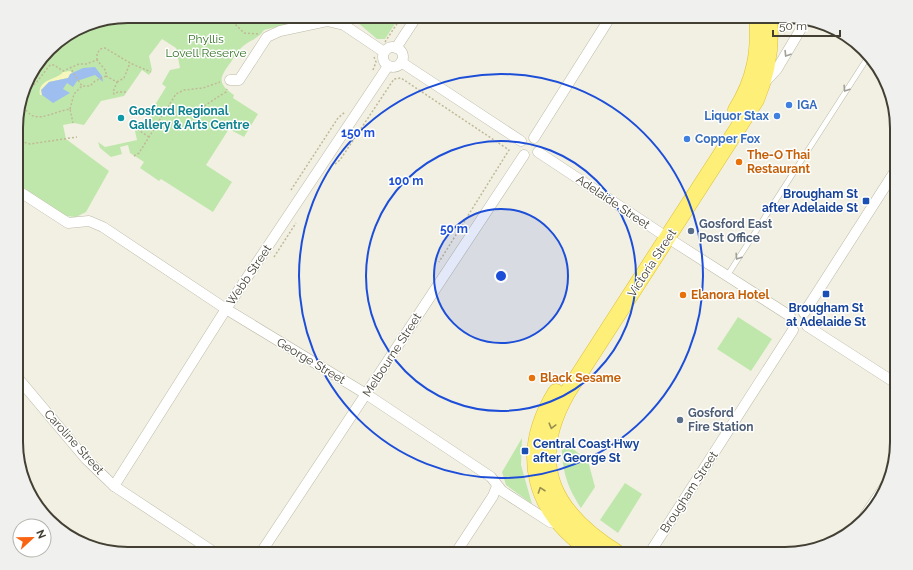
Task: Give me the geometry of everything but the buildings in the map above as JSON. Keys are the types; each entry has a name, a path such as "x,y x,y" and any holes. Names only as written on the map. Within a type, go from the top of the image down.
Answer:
{"highway":[{"path":"757,23 758,80"},
{"path":"758,80 768,62 769,23"},
{"name":"Victoria Street","path":"565,520 542,493 536,473 535,454 537,434 543,416 663,235 756,100 758,80"},
{"name":"George Street","path":"565,520 571,536 586,547"},
{"name":"George Street","path":"565,520 609,547"}],"street":[{"path":"230,80 239,80 267,37 280,31 318,23"},
{"path":"336,23 344,25 384,52"},
{"path":"396,48 412,23"},
{"path":"534,138 607,23"},
{"name":"Victoria Street","path":"758,80 777,69 803,25"},
{"path":"390,48 396,48 402,54 401,62 397,66 388,66 384,61 384,52 390,48"},
{"path":"401,62 521,141"},
{"name":"Webb Street","path":"114,486 226,309 388,66"},
{"path":"528,137 534,138 538,142 538,152 530,157 524,155 520,147 521,141 528,137"},
{"name":"Adelaide Street","path":"538,152 726,276 790,316"},
{"name":"Melbourne Street","path":"265,547 524,155"},
{"path":"804,313 890,179"},
{"name":"George Street","path":"23,194 68,223 89,221 103,226 226,309 366,394 491,477 502,491 550,522 565,520"},
{"path":"798,311 804,313 808,320 807,326 799,331 793,330 789,322 790,316 798,311"},
{"path":"807,326 890,379"},
{"name":"Brougham Street","path":"654,547 793,330"},
{"name":"Caroline Street","path":"23,384 86,459 114,486 205,547"},
{"path":"460,547 493,496 497,486"}],"lane":[{"path":"726,276 865,61"}],"path":[{"path":"233,23 244,33 260,34 267,37"},
{"path":"381,40 385,42 397,23"},
{"path":"783,27 785,39"},
{"path":"97,60 100,49 105,48 130,63 151,72"},
{"path":"373,54 376,62 373,71"},
{"path":"32,86 50,65 54,65 63,71 79,64 86,64 97,60"},
{"path":"97,60 103,66 105,77"},
{"path":"128,92 118,92 114,94 113,92 117,82 124,78 130,63"},
{"path":"70,69 82,86"},
{"path":"74,123 70,109 74,94 82,86 90,86 99,79 105,77 117,82"},
{"path":"333,165 340,160 394,79 401,78 509,150 439,262"},
{"path":"134,156 138,153 149,137 176,94 184,90 203,88 230,80"},
{"path":"166,111 176,114 192,113 226,92 230,80"},
{"path":"25,108 29,115 35,117 70,109"},
{"path":"291,190 338,118 348,109"},
{"path":"134,127 149,137"},
{"path":"23,142 30,144 77,137"},
{"path":"274,257 299,217"}],"green space":[{"name":"Phyllis Lovell Reserve","path":"121,23 292,23 264,30 259,36 248,42 236,54 222,76 222,84 234,95 233,98 258,114 244,137 229,129 206,165 232,182 213,212 161,179 159,181 140,168 144,162 130,153 128,145 120,147 122,154 111,157 100,148 98,142 105,147 137,140 134,127 137,123 141,126 145,125 151,116 150,113 166,87 162,84 170,70 180,68 176,48 162,39 149,56 152,70 149,75 142,70 124,96 101,101 84,125 74,123 63,125 66,139 109,171 86,212 76,217 65,216 23,190 23,128 27,101 37,75 59,49 81,34 107,25"},
{"path":"358,23 395,23 385,39 377,39"},
{"path":"738,317 772,339 751,371 717,349"},
{"path":"522,438 521,465 532,504 506,485 502,472"},
{"path":"562,440 588,461 595,487 581,508 568,484 562,459"},
{"path":"625,483 642,494 618,533 600,520"}],"sand":[{"path":"70,71 72,73 68,78 49,82 42,90 42,95 40,95 41,86 44,83 63,72"}],"water":[{"path":"95,67 102,76 103,82 95,75 77,81 73,87 67,83 63,89 70,93 53,103 42,95 41,90 49,82 68,78 70,74 83,68"}],"place":[{"name":"IGA","path":"789,105"},
{"name":"Liquor Stax","path":"777,116"},
{"name":"Gosford Regional Gallery & Arts Centre","path":"121,118"},
{"name":"Copper Fox","path":"687,139"},
{"name":"The-O Thai Restaurant","path":"739,162"},
{"name":"Brougham St after Adelaide St","path":"866,201"},
{"name":"Gosford East Post Office","path":"691,231"},
{"name":"Brougham St at Adelaide St","path":"826,294"},
{"name":"Elanora Hotel","path":"683,295"},
{"name":"Black Sesame","path":"532,378"},
{"name":"Gosford Fire Station","path":"680,420"},
{"name":"Central Coast Hwy after George St","path":"525,451"}]}
